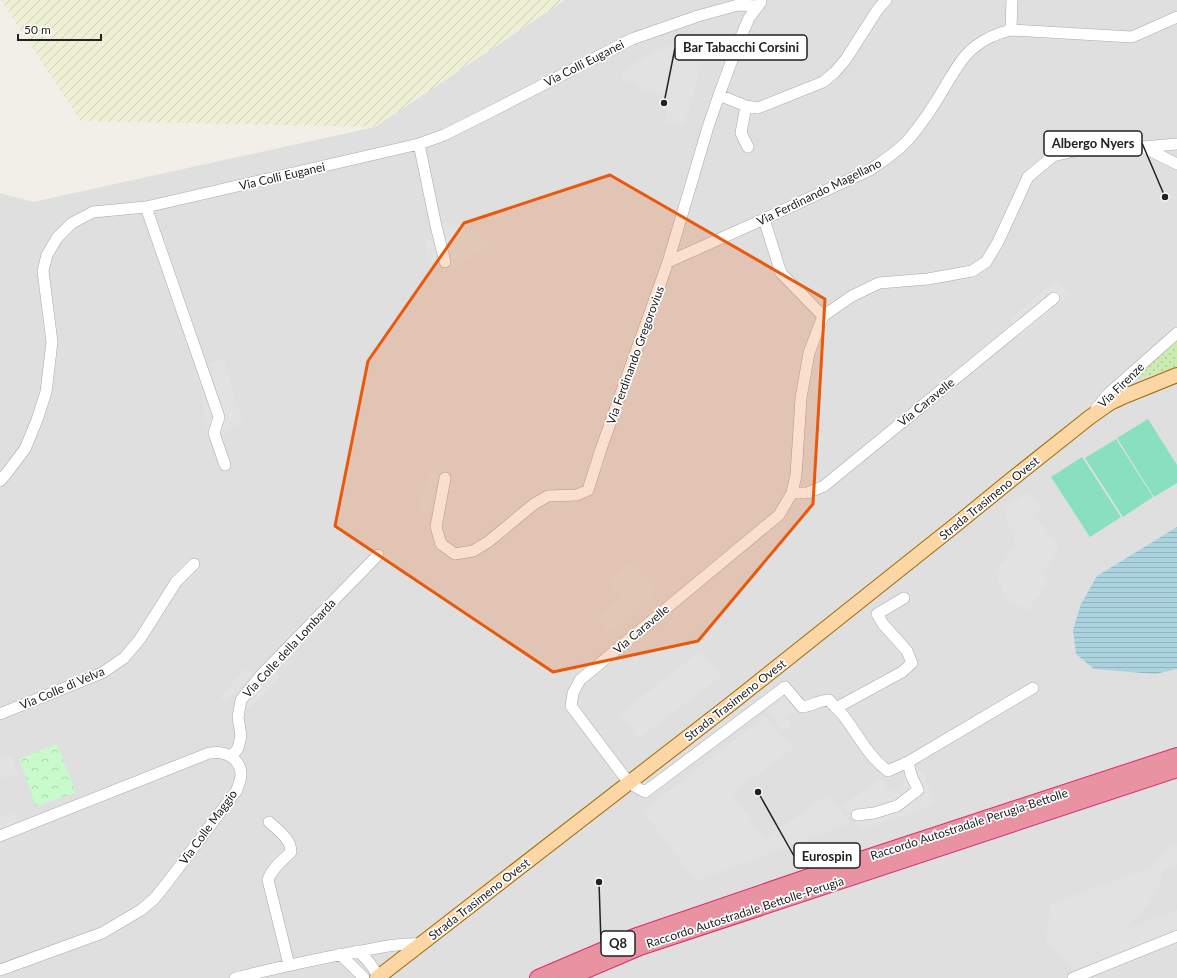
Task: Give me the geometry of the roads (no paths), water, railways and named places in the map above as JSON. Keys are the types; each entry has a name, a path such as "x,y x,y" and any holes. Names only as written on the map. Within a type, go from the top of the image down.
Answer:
{"highway":[{"name":"Raccordo Autostradale Perugia-Bettolle","path":"538,978 641,934 1177,756"},
{"name":"Raccordo Autostradale Bettolle-Perugia","path":"567,978 640,947 1177,769"}],"main road":[{"name":"Via Firenze","path":"1090,417 1110,403 1177,375"},
{"name":"Via Firenze","path":"1160,382 1177,382"},
{"name":"Strada Trasimeno Ovest","path":"377,978 629,782 1090,417"}],"street":[{"path":"719,95 746,106 758,108 823,82 835,72 846,59 878,9 886,0"},
{"path":"1011,30 1012,0"},
{"name":"Via Ferdinando Gregorovius","path":"445,478 436,527 441,544 455,554 473,551 488,542 534,504 548,496 577,495 588,490 601,449 668,262 719,95 739,41 750,18 760,3"},
{"name":"Via Colli Euganei","path":"0,480 25,449 37,420 46,392 52,342 43,271 47,255 57,238 72,223 93,212 146,208 419,144 444,135 632,39 698,16 738,5 760,3"},
{"name":"Via Ferdinando Magellano","path":"668,262 870,170 900,149 909,139 961,62 975,46 998,34 1011,30 1132,37 1177,17"},
{"path":"746,106 741,133 748,147"},
{"path":"419,144 436,226 446,262"},
{"path":"764,219 781,273 823,316 852,296 879,283 928,279 972,270 986,262 998,242 1028,177 1053,156 1091,147 1142,147 1177,144"},
{"path":"1142,147 1177,164"},
{"path":"146,208 220,417 214,433 224,465"},
{"name":"Via Caravelle","path":"792,493 807,493 824,486 1054,298"},
{"name":"Via Caravelle","path":"629,782 571,706 573,693 580,680 779,515 792,493 796,475 801,398 809,353 823,316"},
{"name":"Via Firenze","path":"1090,417 1108,394 1177,333"},
{"name":"Via Colle della Lombarda","path":"232,756 238,748 241,736 238,717 241,700 266,669 378,554"},
{"name":"Via Colle di Velva","path":"0,714 102,673 124,658 140,639 176,582 194,564"},
{"path":"836,708 902,672 912,663 907,651 883,624 877,614 904,598"},
{"path":"629,782 645,792 785,687 802,707 809,706 822,700 829,700 844,717 868,751 888,771 908,762 1033,688"},
{"path":"0,836 209,753 221,752 232,756"},
{"name":"Via Colle Maggio","path":"0,970 102,933 141,910 154,899 237,790 241,775 240,768 237,761 232,756"},
{"path":"857,815 874,813 897,806 918,790 911,774 908,762"},
{"path":"269,822 289,841 291,847 291,852 269,875 268,880 290,965"},
{"path":"1073,978 1177,936"},
{"path":"235,978 340,954 405,943 421,944"},
{"path":"357,952 364,956 368,961 374,969 377,978"},
{"path":"340,954 364,978"}],"water":[{"path":"1177,527 1177,669 1155,674 1094,669 1076,654 1073,630 1081,604 1097,576"}],"place":[{"name":"Bar Tabacchi Corsini","path":"664,103"},
{"name":"Albergo Nyers","path":"1165,197"},
{"name":"Eurospin","path":"758,792"},
{"name":"Q8","path":"599,882"}]}
